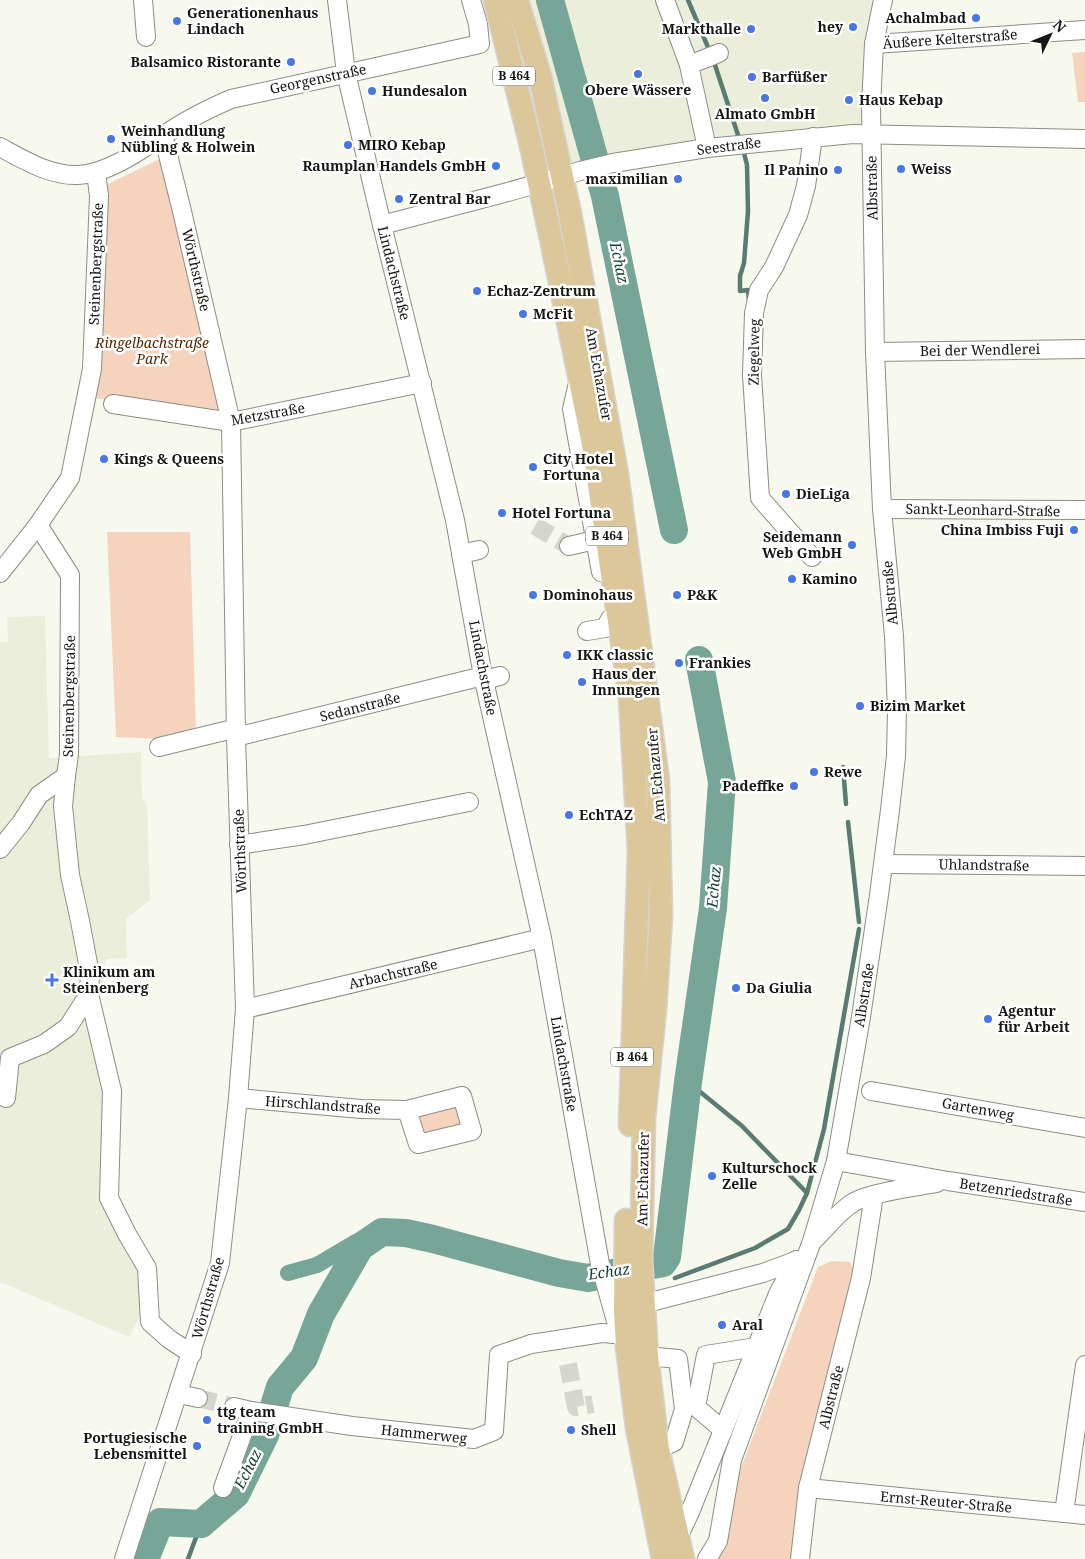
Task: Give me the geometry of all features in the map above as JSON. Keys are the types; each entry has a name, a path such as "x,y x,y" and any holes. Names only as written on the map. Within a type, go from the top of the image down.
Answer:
{"main road":[{"name":"Am Echazufer","path":"495,0 531,146 580,376 593,444 630,697 639,851 633,1261"},
{"name":"Am Echazufer","path":"517,0 570,173 570,213 617,474 658,780 662,916 626,1335 637,1428 656,1521 675,1555"},
{"name":"Am Echazufer","path":"630,1296 647,1356 658,1449 675,1555"},
{"path":"646,1559 656,1521"}],"street":[{"path":"143,0 146,36"},
{"name":"Lindachstraße","path":"337,0 346,73 422,383 489,678 542,938 600,1264 630,1296"},
{"name":"Georgenstraße","path":"0,147 28,162 58,173 77,175 96,172 118,162 201,113 231,99 480,44 478,24 471,0"},
{"path":"665,0 688,65 707,148"},
{"name":"Albstraße","path":"707,1559 718,1540 732,1460 812,1241 831,1182 850,1088 884,864 896,756 897,710 894,636 882,509 875,352 871,99 874,44 883,0"},
{"name":"Äußere Kelterstraße","path":"874,44 1085,30"},
{"path":"688,65 713,56"},
{"name":"Seestraße","path":"382,225 508,192 570,173 614,163 707,148 813,137 872,134 1085,139"},
{"name":"Wörthstraße","path":"124,1559 220,1263 238,1098 244,1009 236,732 231,422 180,199 163,135"},
{"name":"Ziegelweg","path":"812,557 760,498 752,375 754,313 760,290 774,267 798,215 806,186 813,137"},
{"name":"Steinenbergstraße","path":"0,572 38,525 70,478 92,369 99,196 96,172"},
{"name":"Bei der Wendlerei","path":"875,352 1085,349"},
{"path":"580,376 572,409 610,619 630,697"},
{"name":"Metzstraße","path":"114,404 231,422 422,383"},
{"name":"Sankt-Leonhard-Straße","path":"882,509 1085,510"},
{"name":"Steinenbergstraße","path":"0,850 39,795 66,776 69,755 70,575 38,525"},
{"path":"569,546 595,540"},
{"path":"461,554 479,550"},
{"path":"587,631 605,628 610,619"},
{"name":"Sedanstraße","path":"159,747 489,678"},
{"path":"66,776 63,806 70,875 90,974 89,994 112,1091 109,1198 126,1234 147,1268 150,1322 169,1339 192,1354"},
{"path":"239,845 304,835 469,802"},
{"name":"Uhlandstraße","path":"884,864 1085,866"},
{"name":"Arbachstraße","path":"244,1009 542,938"},
{"path":"6,1098 10,1058 44,1044 68,1027 89,994"},
{"name":"Gartenweg","path":"871,1091 1085,1128"},
{"name":"Hirschlandstraße","path":"238,1098 361,1109 407,1110"},
{"name":"Betzenriedstraße","path":"836,1161 948,1181 1085,1202"},
{"name":"Betzenriedstraße","path":"874,1195 948,1181"},
{"name":"Albstraße","path":"675,1555 778,1294 831,1182"},
{"name":"Albstraße","path":"800,1559 808,1488 861,1278 874,1195 855,1202 844,1210 812,1241"},
{"path":"630,1296 763,1273 795,1261"},
{"path":"763,1273 778,1294"},
{"name":"Hammerweg","path":"254,1412 352,1426 474,1439 494,1431 499,1355 530,1344 584,1335 602,1333 626,1335"},
{"path":"647,1356 678,1359 756,1347"},
{"path":"706,1355 696,1407 723,1430"},
{"path":"658,1449 674,1442 684,1409 678,1359"},
{"path":"1064,1513 1085,1365"},
{"path":"178,1394 198,1398"},
{"path":"223,1488 254,1412 234,1407"},
{"name":"Ernst-Reuter-Straße","path":"808,1488 1085,1514"}],"shaded area":[{"path":"507,0 883,0 872,134 812,138 551,181"},
{"name":"Klinikum am Steinenberg","path":"45,616 49,758 141,752 142,798 147,805 150,900 126,919 127,958 106,959 103,991 87,1011 106,1083 104,1199 144,1271 144,1309 129,1337 0,1282 0,642 8,642 7,617"}],"green space":[{"path":"1085,52 1085,102 1078,102 1072,53"},
{"name":"Ringelbachstraße Park","path":"162,158 222,417 95,398 108,184"},
{"path":"107,532 190,532 196,732 162,739 116,737"},
{"path":"458,1103 464,1127 421,1138 414,1113"},
{"path":"832,1261 850,1262 856,1276 794,1559 706,1559 818,1267"}],"waterway":[{"name":"Echaz","path":"550,0 605,196 674,530"},
{"path":"688,0 710,52"},
{"path":"713,59 740,141"},
{"path":"743,149 747,165 748,211 740,291 748,290 749,301"},
{"name":"Echaz","path":"145,1559 160,1522 201,1524 236,1494 265,1435 280,1387 304,1358 321,1314 360,1247 382,1232 406,1233 433,1239 559,1273 588,1278 663,1263 667,1257 688,1082 713,908 722,782 699,660"},
{"path":"843,767 846,804"},
{"path":"848,822 859,922"},
{"path":"675,1278 755,1248 788,1229 799,1210 807,1193 824,1129 859,929"},
{"path":"688,1082 742,1126 807,1193"},
{"path":"288,1273 317,1265 356,1242 382,1232"},
{"path":"188,1559 201,1524"}],"tunnel":[{"path":"535,526 569,546"},
{"path":"568,1364 576,1407 593,1404"},
{"path":"198,1398 234,1407"}],"place":[{"name":"Achalmbad","path":"976,18"},
{"name":"Generationenhaus Lindach","path":"177,21"},
{"name":"hey","path":"853,27"},
{"name":"Markthalle","path":"751,29"},
{"name":"Balsamico Ristorante","path":"291,62"},
{"name":"Obere Wässere","path":"638,74"},
{"name":"Barfüßer","path":"752,77"},
{"name":"Hundesalon","path":"372,91"},
{"name":"Almato GmbH","path":"765,98"},
{"name":"Haus Kebap","path":"849,100"},
{"name":"Weinhandlung Nübling & Holwein","path":"111,139"},
{"name":"MIRO Kebap","path":"348,145"},
{"name":"Raumplan Handels GmbH","path":"496,166"},
{"name":"Weiss","path":"901,169"},
{"name":"Il Panino","path":"838,170"},
{"name":"maximilian","path":"678,179"},
{"name":"Zentral Bar","path":"399,199"},
{"name":"Echaz-Zentrum","path":"477,291"},
{"name":"McFit","path":"523,314"},
{"name":"Kings & Queens","path":"104,459"},
{"name":"City Hotel Fortuna","path":"533,467"},
{"name":"DieLiga","path":"786,494"},
{"name":"Hotel Fortuna","path":"502,513"},
{"name":"China Imbiss Fuji","path":"1074,530"},
{"name":"Seidemann Web GmbH","path":"852,545"},
{"name":"Kamino","path":"792,579"},
{"name":"Dominohaus","path":"533,595"},
{"name":"P&K","path":"677,595"},
{"name":"IKK classic","path":"567,655"},
{"name":"Frankies","path":"679,663"},
{"name":"Haus der Innungen","path":"582,682"},
{"name":"Bizim Market","path":"860,706"},
{"name":"Rewe","path":"814,772"},
{"name":"Padeffke","path":"794,786"},
{"name":"EchTAZ","path":"569,815"},
{"name":"Klinikum am Steinenberg","path":"52,980"},
{"name":"Da Giulia","path":"736,988"},
{"name":"Agentur für Arbeit","path":"988,1019"},
{"name":"Kulturschock Zelle","path":"712,1176"},
{"name":"Aral","path":"722,1325"},
{"name":"ttg team training GmbH","path":"207,1420"},
{"name":"Shell","path":"571,1430"},
{"name":"Portugiesische Lebensmittel","path":"197,1446"}]}
